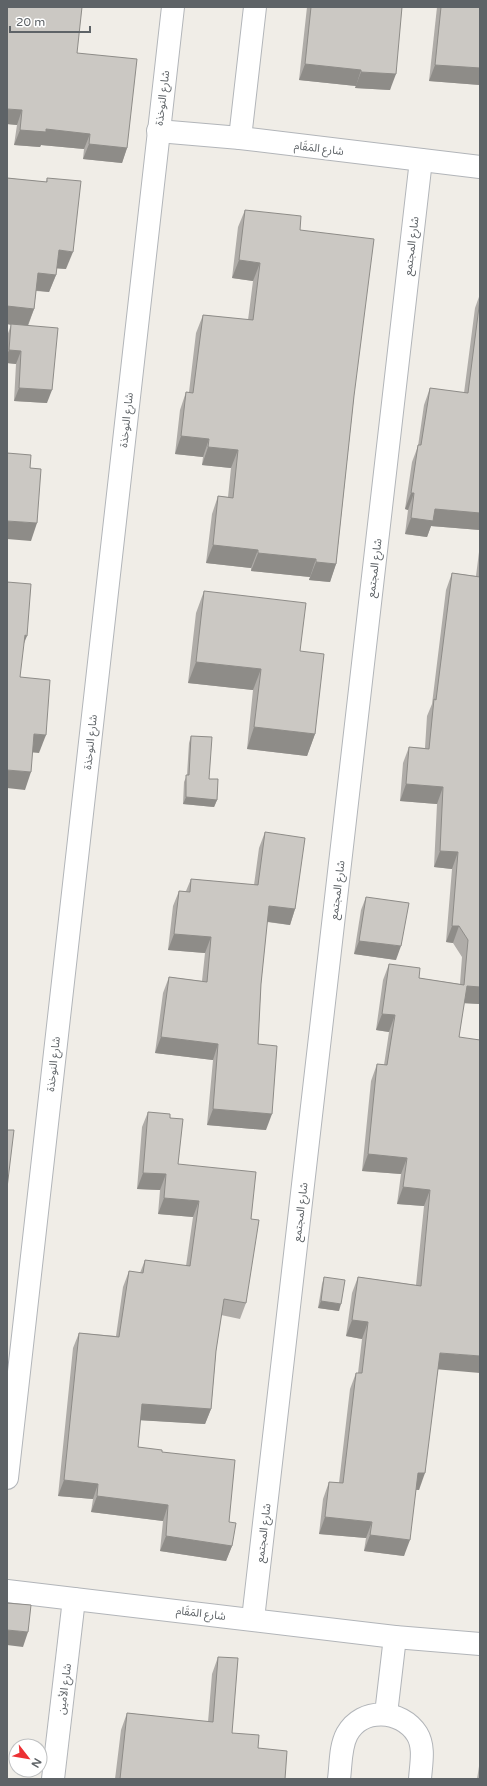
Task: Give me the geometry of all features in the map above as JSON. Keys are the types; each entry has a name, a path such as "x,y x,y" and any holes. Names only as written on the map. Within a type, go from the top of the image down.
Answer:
{"street":[{"name":"شارع النوخذة","path":"7,1478 173,7"},
{"path":"240,138 255,7"},
{"name":"شارع المَقَام","path":"158,130 240,138 480,167"},
{"name":"شارع المجتمع","path":"253,1619 421,160"},
{"name":"شارع المَقَام","path":"7,1591 395,1637 480,1644"},
{"name":"شارع الأمين","path":"53,1779 74,1599"},
{"path":"386,1714 395,1637"},
{"path":"339,1779 343,1743 348,1733 355,1724 364,1718 386,1714 409,1724 417,1734 422,1746 420,1779"}],"building":[{"path":"7,7 82,7 77,53 137,59 127,148 89,144 90,134 46,129 46,132 20,130 22,110 7,109"},
{"path":"311,7 402,7 396,74 361,72 361,70 305,64"},
{"path":"441,7 480,7 480,68 435,65"},
{"path":"7,178 47,182 47,178 81,181 73,252 59,250 56,275 38,273 34,309 7,306"},
{"path":"245,210 301,216 300,230 374,239 354,396 336,564 316,562 316,559 258,553 258,550 213,545 218,496 233,498 238,450 208,447 209,439 181,436 186,392 193,393 203,315 253,320 260,263 239,260"},
{"path":"480,299 480,513 435,509 433,521 411,518 414,493 411,493 418,445 421,445 430,388 468,393"},
{"path":"11,324 58,328 52,390 19,388 21,351 9,350"},
{"path":"7,453 31,455 30,468 41,469 37,523 7,521"},
{"path":"452,573 480,577 480,987 467,986 459,1037 480,1040 480,1356 440,1353 425,1473 418,1473 410,1540 370,1535 372,1522 325,1517 329,1482 343,1483 356,1373 362,1373 368,1322 352,1320 358,1277 421,1286 430,1190 403,1187 407,1158 368,1154 377,1064 387,1065 395,1015 382,1014 389,964 420,968 419,978 464,985 468,940 459,926 452,926 458,852 440,851 443,787 406,784 409,747 429,749 434,699 436,700"},
{"path":"7,582 31,584 27,636 25,635 20,677 50,680 46,735 34,734 31,772 7,770"},
{"path":"204,591 306,603 300,651 324,654 315,734 254,727 261,669 196,662"},
{"path":"191,736 212,737 209,779 218,779 217,800 186,797 186,775 189,775"},
{"path":"265,832 305,838 295,909 269,906 261,984 258,1044 277,1046 272,1114 213,1109 218,1044 161,1037 169,977 207,982 211,937 174,934 179,891 190,892 191,879 258,885"},
{"path":"366,897 409,903 401,946 359,941"},
{"path":"148,1112 170,1114 170,1118 183,1119 178,1164 256,1172 251,1219 259,1220 246,1303 224,1299 216,1351 211,1409 142,1404 138,1447 162,1450 162,1452 235,1460 229,1522 236,1523 232,1546 166,1536 168,1505 97,1496 98,1484 64,1480 79,1333 119,1337 129,1271 143,1273 145,1260 190,1266 199,1201 164,1198 166,1174 143,1173"},
{"path":"7,1130 14,1130 7,1188"},
{"path":"324,1277 345,1280 341,1304 321,1301"},
{"path":"7,1603 31,1605 28,1632 7,1630"},
{"path":"218,1657 238,1658 232,1733 259,1735 258,1748 287,1751 285,1779 120,1779 127,1713 213,1722"}]}
